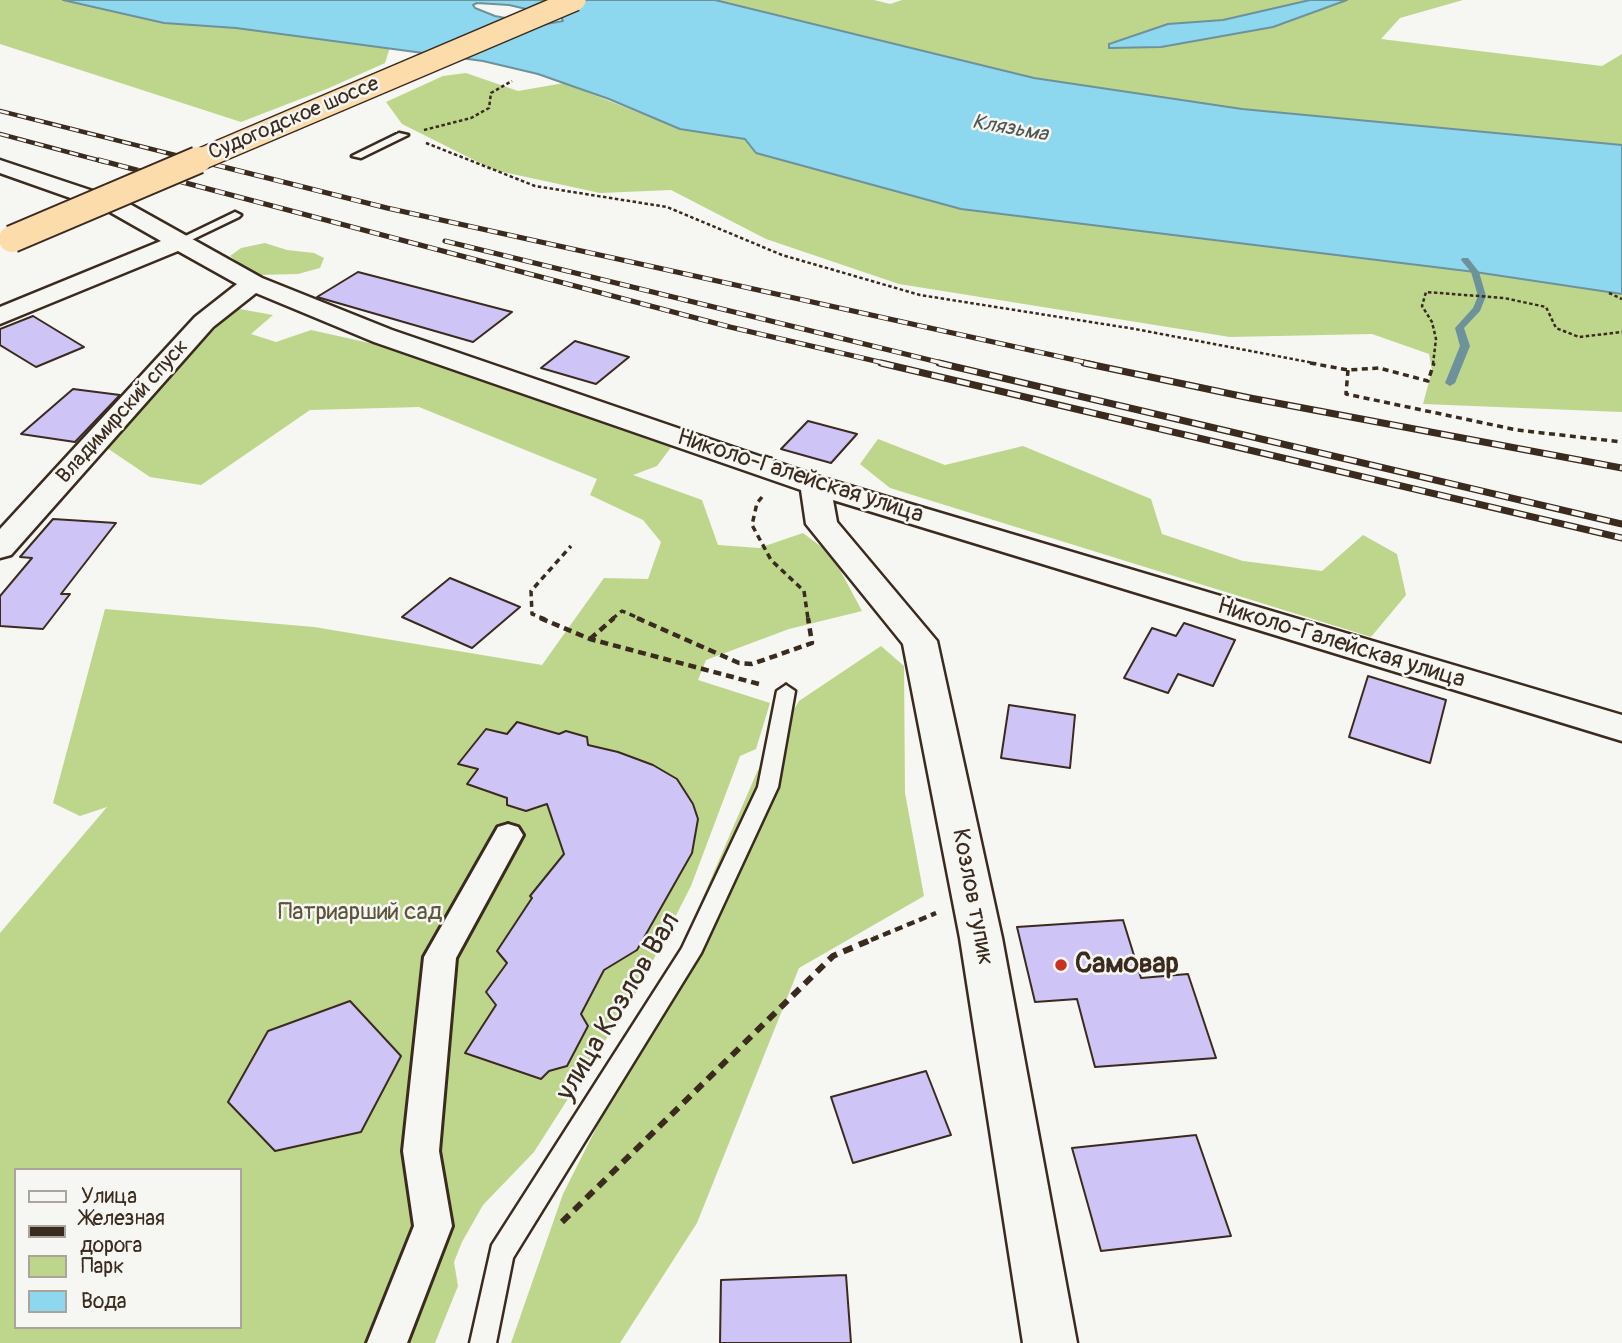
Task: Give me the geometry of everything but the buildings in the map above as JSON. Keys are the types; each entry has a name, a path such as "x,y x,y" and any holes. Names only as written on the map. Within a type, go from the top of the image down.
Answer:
{"main road":[{"name":"Судогодское шоссе","path":"12,239 575,0"}],"street":[{"name":"Николо-Галейская улица","path":"0,166 118,207 253,284 383,336 798,479 1622,728"},
{"path":"0,316 179,242"},
{"name":"Владимирский спуск","path":"0,548 204,322 253,284"},
{"name":"Козлов тупик","path":"798,479 822,524 920,640 973,898 1050,1343"},
{"path":"387,1343 433,1226 421,1151 439,957 508,835"}],"lane":[{"path":"357,156 402,135"},
{"path":"179,242 235,215"},
{"name":"улица Козлов Вал","path":"483,1343 501,1254 690,953 768,787 786,691"}],"path":[{"path":"402,135 471,118 489,108 491,93 512,81"},
{"path":"450,152 536,186 667,207 782,255 920,295 1135,329 1348,370 1379,368 1428,382 1434,362 1436,339 1432,321 1422,306 1426,292 1504,298 1546,307 1556,328 1579,337 1622,332"},
{"path":"1609,293 1622,299"},
{"path":"1348,370 1346,394 1517,430 1622,442"},
{"path":"590,639 622,611 739,663 752,664 812,643 804,591 771,560 751,524 757,503 798,479"},
{"path":"571,546 531,591 532,614 590,639 786,691"},
{"path":"554,1228 573,1214 833,956 973,898"}],"green space":[{"path":"0,0 62,0 164,23 236,28 390,47 385,63 241,122 0,44"},
{"path":"715,0 874,0 890,4 902,0 1310,0 1223,20 1168,24 1109,43 1110,48 1161,47 1273,27 1347,0 1463,0 1400,18 1381,39 1602,66 1622,54 1622,145 1242,109 1034,78"},
{"path":"466,73 518,91 564,83 680,129 745,139 756,153 961,209 1475,272 1622,294 1622,412 1423,404 1432,370 1429,354 1372,334 1230,337 899,284 766,239 671,190 600,193 494,170 402,124 386,102 443,76"},
{"path":"265,243 287,250 314,253 324,258 320,268 298,274 255,275 230,256 241,248"},
{"name":"Патриарший сад","path":"234,308 273,315 251,334 276,342 311,330 383,346 672,446 657,466 633,475 702,500 718,545 759,548 803,533 832,555 862,611 789,629 706,660 698,680 770,703 756,749 740,756 691,886 640,986 534,1152 483,1205 462,1242 454,1262 458,1286 435,1343 0,1343 0,933 107,807 80,816 53,803 105,609 314,627 542,665 604,578 648,579 661,542 643,520 590,495 597,479 419,407 310,410 201,485 150,477 107,448"},
{"path":"878,439 945,465 1023,446 1151,499 1162,534 1243,561 1322,571 1363,535 1397,554 1406,595 1371,637 890,488 860,464"},
{"path":"881,646 904,666 905,793 924,896 799,968 697,1223 620,1343 511,1343 563,1194 647,1027 757,772 799,701"}],"water":[{"name":"Клязьма","path":"63,0 715,0 1034,78 1242,109 1622,145 1622,294 1475,272 961,209 756,153 745,139 680,129 609,99 538,74 483,61 236,28 164,23","holes":["473,5 509,5 561,17 563,21 541,25 495,16"]},
{"path":"1310,0 1347,0 1273,27 1161,47 1109,48 1109,44 1168,24 1223,20"}],"waterway":[{"path":"1450,383 1465,346 1459,328 1477,309 1482,296 1475,272 1465,260"}],"railway":[{"path":"0,111 203,162"},
{"path":"0,134 105,162"},
{"path":"99,160 730,327 888,364"},
{"path":"196,160 387,208 1093,364"},
{"path":"445,241 946,364"},
{"path":"881,363 1622,538"},
{"path":"939,363 1622,524"},
{"path":"1084,363 1250,398 1622,468"}],"place":[{"name":"Самовар","path":"1061,965"}]}
